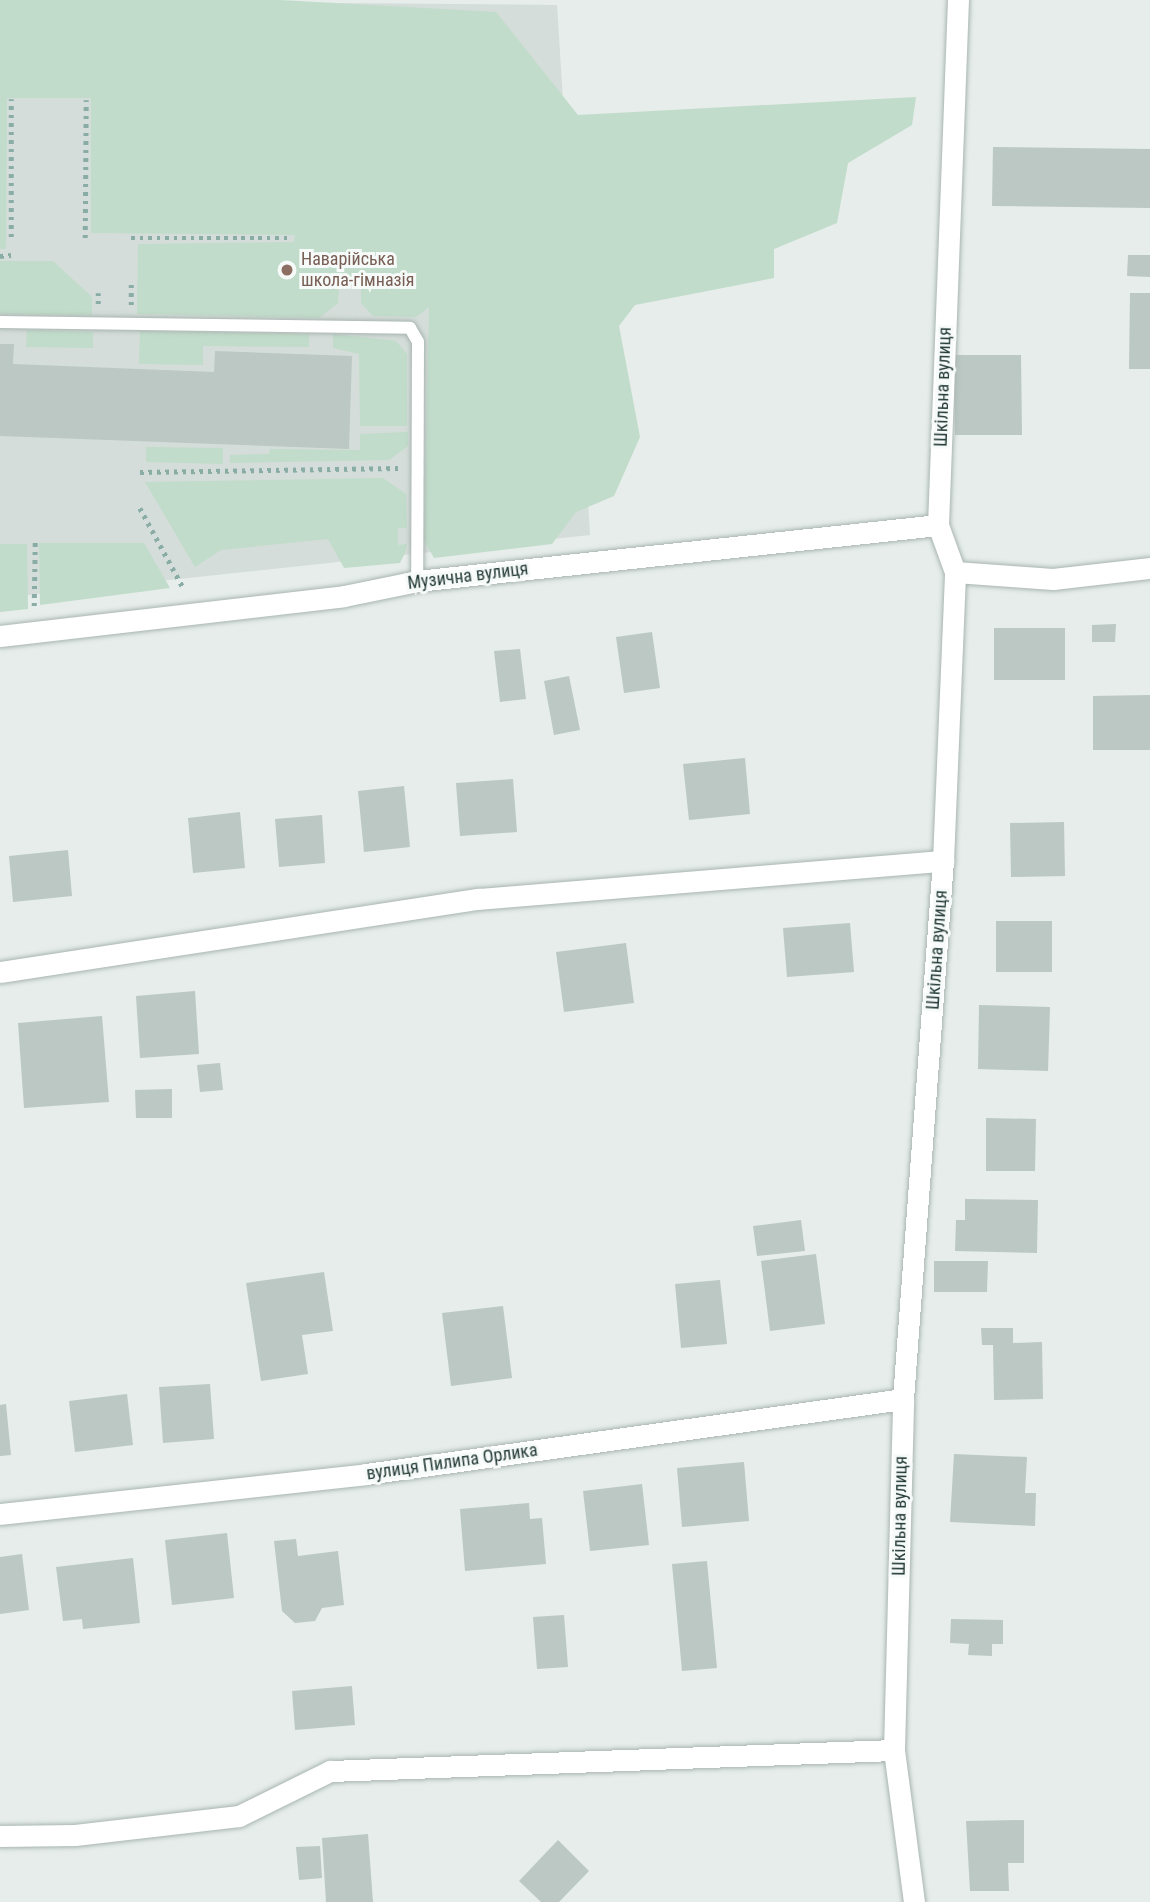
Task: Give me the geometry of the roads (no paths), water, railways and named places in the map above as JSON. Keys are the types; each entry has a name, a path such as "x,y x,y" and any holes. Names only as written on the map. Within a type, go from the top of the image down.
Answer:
{"street":[{"name":"Шкільна вулиця","path":"914,1902 894,1750 904,1399 943,861 954,572 938,526 958,0"},
{"name":"Музична вулиця","path":"0,636 186,614 417,581 938,526"},
{"path":"954,572 1054,579 1150,568"},
{"path":"0,972 478,899 943,861"},
{"name":"вулиця Пилипа Орлика","path":"0,1514 366,1474 904,1399"},
{"path":"0,1836 75,1835 239,1816 330,1771 894,1750"}],"lane":[{"path":"0,322 410,328 418,342 417,581"}],"place":[{"name":"Наварійська школа-гімназія","path":"287,270"}]}
